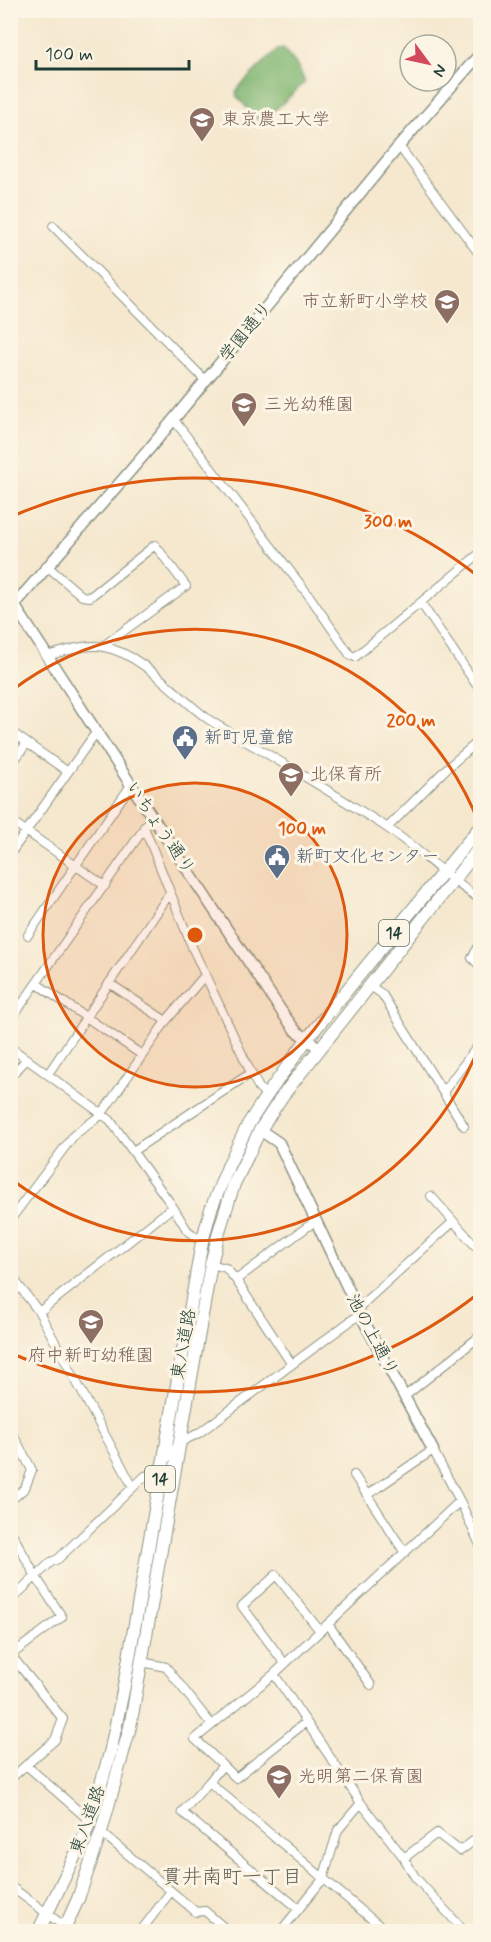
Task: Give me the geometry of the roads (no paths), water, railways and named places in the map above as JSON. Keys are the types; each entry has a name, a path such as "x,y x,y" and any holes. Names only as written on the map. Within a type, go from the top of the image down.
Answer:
{"main road":[{"name":"東八道路","path":"38,1932 90,1821 110,1753 124,1686 202,1242 229,1164 244,1133 267,1095 307,1039 480,826"},
{"name":"東八道路","path":"67,1930 101,1832 124,1750 142,1662 211,1264 234,1184 260,1130 290,1084 480,847"}],"street":[{"name":"学園通り","path":"12,604 174,420 399,146 480,54"},
{"path":"399,146 480,255"},
{"path":"54,226 206,381"},
{"path":"174,420 310,597 350,655 355,657 480,553"},
{"path":"47,566 82,596 90,597 155,545 186,586 103,646"},
{"path":"421,603 480,690"},
{"name":"いちょう通り","path":"12,604 284,1015 295,1030 319,1048"},
{"path":"46,656 86,647 103,646 126,655 208,719 387,828 430,860 453,882 480,899"},
{"path":"10,731 68,772"},
{"path":"10,854 97,731"},
{"path":"387,828 447,768 480,740"},
{"path":"10,766 27,743"},
{"path":"28,935 131,785"},
{"path":"10,1021 152,817"},
{"path":"10,820 105,886"},
{"path":"144,828 205,975 251,1073 259,1088 267,1095"},
{"path":"48,1074 170,893"},
{"path":"480,944 472,958 480,966"},
{"path":"10,1220 74,1135 101,1115 166,1021 205,975"},
{"path":"109,983 166,1021"},
{"path":"37,984 142,1055"},
{"path":"369,985 382,994 464,1126"},
{"path":"443,1092 480,1042"},
{"path":"10,1047 110,1120 187,1230 202,1242"},
{"path":"10,1077 27,1059"},
{"path":"133,1150 251,1073"},
{"name":"池の上通り","path":"260,1130 279,1143 359,1311 460,1501 480,1545"},
{"path":"430,1196 480,1251"},
{"path":"39,1312 173,1207"},
{"path":"236,1280 315,1221"},
{"path":"10,1601 73,1546 133,1487 163,1464 181,1442 200,1433 359,1311 453,1222"},
{"path":"211,1264 226,1269 236,1280 291,1364"},
{"path":"10,1274 39,1312 133,1487"},
{"path":"404,1397 480,1336"},
{"path":"10,1430 32,1470 25,1488 10,1501"},
{"path":"367,1495 433,1450"},
{"path":"354,1475 405,1553"},
{"path":"306,1722 236,1778 195,1739 274,1674 460,1501"},
{"path":"10,1530 62,1617 11,1654 63,1719 55,1740 10,1779"},
{"path":"285,1664 242,1606 276,1575 320,1631"},
{"path":"328,1624 371,1685"},
{"path":"142,1662 166,1667 212,1724"},
{"path":"274,1674 362,1803 404,1858 415,1877 465,1932"},
{"path":"223,1765 182,1812 299,1909"},
{"path":"26,1766 90,1821"},
{"path":"209,1782 387,1932"},
{"path":"285,1930 323,1879 338,1830 362,1803"},
{"path":"101,1832 196,1912 205,1911 229,1932"},
{"path":"404,1858 437,1833 460,1851 480,1836"},
{"path":"10,1886 67,1930"},
{"path":"140,1932 171,1891"}],"place":[{"name":"東京農工大学","path":"202,143"},
{"name":"市立新町小学校","path":"447,325"},
{"name":"三光幼稚園","path":"244,428"},
{"name":"新町児童館","path":"185,761"},
{"name":"北保育所","path":"291,798"},
{"name":"新町文化センター","path":"277,880"},
{"name":"府中新町幼稚園","path":"91,1345"},
{"name":"光明第二保育園","path":"279,1800"}],"district":[{"name":"貫井南町一丁目","path":"232,1877"}]}
